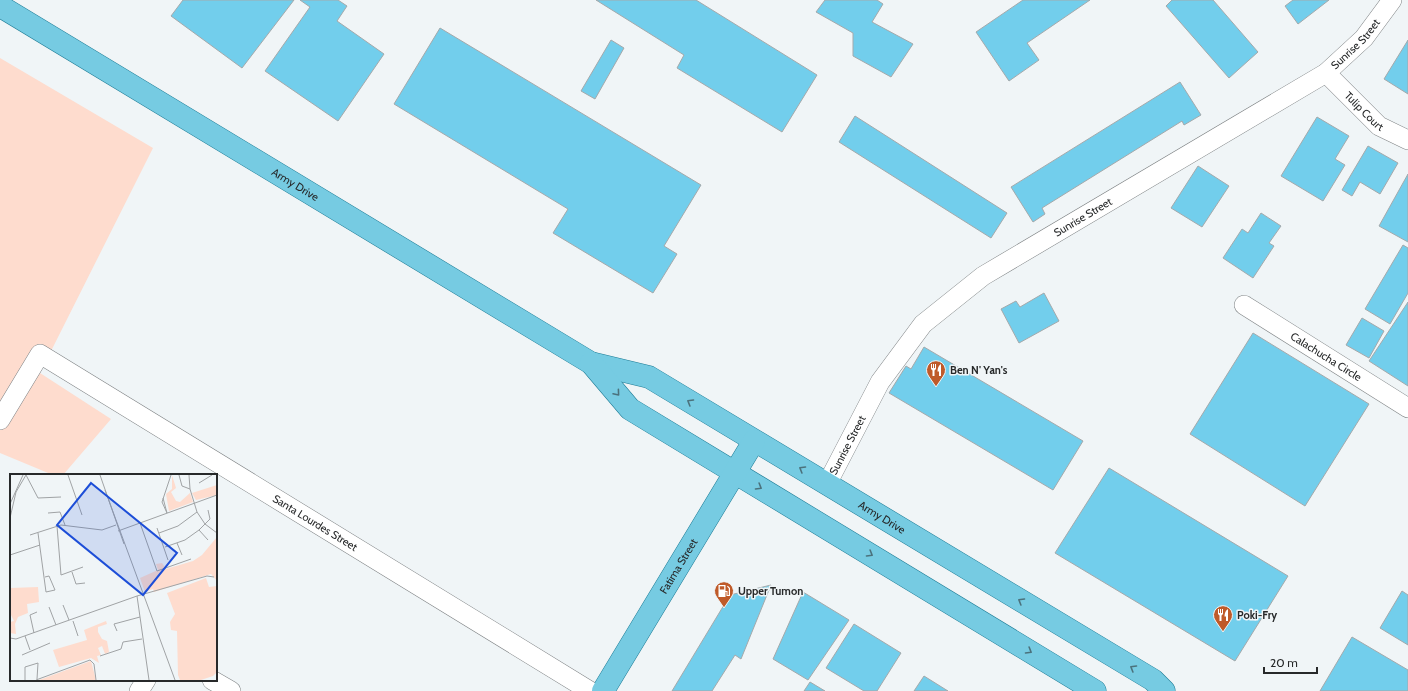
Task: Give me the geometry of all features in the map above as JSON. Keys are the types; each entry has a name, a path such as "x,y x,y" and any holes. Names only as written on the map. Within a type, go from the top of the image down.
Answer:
{"main road":[{"name":"Army Drive","path":"0,6 592,363 649,378 1153,680 1164,691"},
{"name":"Army Drive","path":"592,363 630,409 1095,691"},
{"name":"Fatima Street","path":"603,691 754,441"}],"street":[{"path":"0,6 5,0"},
{"name":"Sunrise Street","path":"827,484 880,382 923,324 983,276 1326,73 1364,38 1392,0"},
{"name":"Tulip Court","path":"1326,73 1379,126 1408,140"},
{"name":"Calachucha Circle","path":"1244,305 1408,408"},
{"name":"Santa Lourdes Street","path":"0,420 40,354 590,691"},
{"path":"139,691 145,681"},
{"path":"214,681 231,691"}],"shaded area":[{"path":"0,58 153,148 40,373 111,419 64,474 51,474 0,453"}],"building":[{"path":"183,0 294,0 242,68 171,16"},
{"path":"300,0 338,0 347,6 337,21 384,54 338,121 265,71 310,7"},
{"path":"596,0 696,0 817,75 782,132 677,68 684,55"},
{"path":"825,0 877,0 883,4 872,22 913,44 891,77 853,56 853,33 816,12"},
{"path":"1023,0 1090,0 1027,43 1039,60 1009,81 976,32"},
{"path":"1172,0 1213,0 1258,52 1229,78 1166,6"},
{"path":"1293,0 1329,0 1298,24 1285,6"},
{"path":"440,28 701,185 664,246 677,254 653,293 553,233 568,209 394,104"},
{"path":"611,40 624,48 595,99 581,91"},
{"path":"1408,40 1408,94 1384,79"},
{"path":"1180,82 1201,115 1184,125 1182,121 1042,208 1045,214 1033,222 1011,187"},
{"path":"855,116 1007,213 991,238 839,142"},
{"path":"1317,117 1349,136 1335,159 1345,165 1323,201 1281,176"},
{"path":"1368,146 1398,163 1380,194 1360,182 1352,196 1342,190"},
{"path":"1198,166 1229,186 1202,227 1171,208"},
{"path":"1408,174 1408,242 1379,226"},
{"path":"1261,213 1281,226 1269,243 1274,246 1253,278 1223,258 1242,229 1248,233"},
{"path":"1403,245 1408,248 1408,293 1390,324 1365,309"},
{"path":"1044,293 1059,321 1019,343 1001,309 1016,301 1020,307"},
{"path":"1408,302 1408,386 1369,361"},
{"path":"1362,318 1384,331 1369,358 1346,345"},
{"path":"1253,333 1369,404 1305,506 1190,434"},
{"path":"924,347 1083,441 1053,490 889,393 906,366 911,369"},
{"path":"1109,468 1288,576 1235,661 1055,553"},
{"path":"771,585 741,659 735,655 712,691 672,691 730,595"},
{"path":"1402,591 1408,595 1408,645 1380,628"},
{"path":"803,592 849,620 808,680 773,659"},
{"path":"854,624 901,653 877,691 864,691 826,668"},
{"path":"1352,637 1408,670 1408,691 1320,691"},
{"path":"924,676 948,691 914,691"},
{"path":"810,682 825,691 804,691"}],"place":[{"name":"Ben N' Yan's","path":"936,387"},
{"name":"Upper Tumon","path":"724,608"},
{"name":"Poki-Fry","path":"1223,632"}]}
